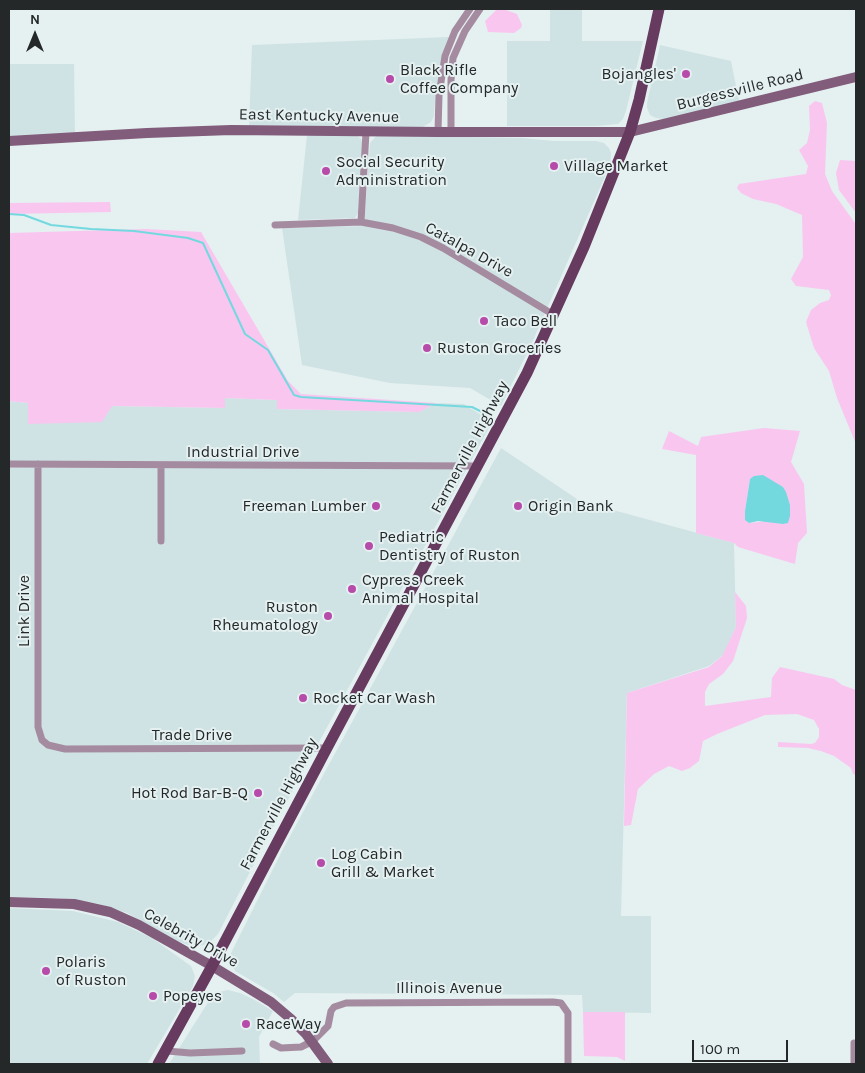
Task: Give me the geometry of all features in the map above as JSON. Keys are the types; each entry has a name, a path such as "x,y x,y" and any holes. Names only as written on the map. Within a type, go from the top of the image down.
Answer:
{"main road":[{"name":"Farmerville Highway","path":"158,1064 167,1051 527,373 584,247 630,132 659,9"}],"street":[{"path":"438,132 439,95 445,56 459,23 470,9"},
{"path":"451,132 451,75 453,58 459,42 480,9"},
{"path":"452,38 459,42"},
{"name":"Burgessville Road","path":"630,132 856,77"},
{"name":"East Kentucky Avenue","path":"9,141 231,130 630,132"},
{"path":"361,222 366,132"},
{"name":"Catalpa Drive","path":"275,225 361,222 394,228 421,237 443,248 554,315"},
{"name":"Industrial Drive","path":"9,464 478,466"},
{"name":"Link Drive","path":"38,464 38,727 42,740 48,745 57,748"},
{"path":"161,465 161,541"},
{"name":"Trade Drive","path":"57,748 327,748"},
{"name":"Celebrity Drive","path":"9,902 74,904 110,912 139,925 271,1002 313,1041 328,1064"},
{"name":"Illinois Avenue","path":"313,1041 328,1026 331,1012 336,1005 357,1002 550,1001 561,1003 568,1013 568,1064"},
{"path":"274,1044 280,1048 301,1047 313,1041"},
{"path":"854,1043 854,1064"},
{"path":"167,1051 190,1053 242,1052"}],"shaded area":[{"path":"497,9 517,14 522,25 521,28 514,33 488,32 485,21"},
{"path":"550,9 582,9 582,41 643,41 626,111 623,119 618,124 597,126 507,126 507,41 550,41"},
{"path":"449,37 436,88 434,116 431,122 421,128 249,127 252,45"},
{"path":"660,45 731,61 739,101 664,119 650,115 647,103"},
{"path":"9,64 74,64 75,134 9,138"},
{"path":"815,101 822,103 827,123 825,174 832,191 855,223 856,229 856,444 837,398 829,371 814,348 806,322 811,310 820,303 829,300 831,295 829,290 796,286 791,279 803,257 802,215 776,204 753,199 741,193 737,188 739,184 806,174 808,166 799,150 807,143 810,130 809,106"},
{"path":"307,135 356,135 361,139 363,145 358,213 355,218 298,220"},
{"path":"377,135 596,141 604,143 609,148 611,153 610,165 531,345 501,406 470,388 390,383 302,365 282,228 364,226 370,143"},
{"path":"840,160 856,161 856,213 839,190 836,173"},
{"path":"110,202 111,212 9,214 9,203"},
{"path":"146,229 201,232 288,381 301,394 436,403 419,412 277,409 277,400 225,398 225,408 112,406 102,422 28,424 28,403 9,401 9,233"},
{"path":"225,398 277,400 277,409 419,412 436,403 464,404 492,422 271,831 218,934 208,944 194,947 177,941 127,913 99,904 60,898 9,897 9,401 28,403 28,424 112,406 224,408"},
{"path":"764,428 800,431 791,462 804,484 807,533 798,543 795,564 738,547 734,543 696,533 696,455 662,449 669,431 698,446 701,437","holes":["750,479 783,487 790,505 783,524 768,521 749,523 745,511"]},
{"path":"501,448 580,501 734,543 736,627 723,655 709,666 627,693 621,916 651,916 651,1013 583,1012 582,995 295,993 284,1002 273,993 235,971 231,961 231,953 283,849"},
{"path":"735,592 746,606 747,618 733,661 723,674 709,684 705,692 705,706 771,697 772,678 780,667 834,679 842,685 856,690 856,775 853,774 851,768 834,756 821,751 808,748 778,747 778,742 815,743 819,737 819,729 814,720 797,714 765,715 703,741 699,761 690,768 682,771 669,766 654,774 638,789 631,825 624,826 627,693 709,667 722,656 736,627"},
{"path":"9,908 73,911 118,922 152,938 191,966 195,976 193,986 147,1064 9,1064"},
{"path":"228,990 253,999 273,1011 259,1037 260,1064 169,1064 212,996 218,992"},
{"path":"583,1012 625,1012 625,1061 617,1057 584,1056"}],"water":[{"path":"763,475 783,487 786,492 790,505 788,523 758,521 749,523 745,520 750,479 754,476"}],"waterway":[{"path":"9,214 24,215 51,225 134,231 188,238 203,243 245,334 268,350 294,395 301,397 472,407 486,414"}],"place":[{"name":"Bojangles'","path":"686,74"},
{"name":"Black Rifle Coffee Company","path":"390,79"},
{"name":"Village Market","path":"554,166"},
{"name":"Social Security Administration","path":"326,171"},
{"name":"Taco Bell","path":"484,321"},
{"name":"Ruston Groceries","path":"427,348"},
{"name":"Freeman Lumber","path":"376,506"},
{"name":"Origin Bank","path":"518,506"},
{"name":"Pediatric Dentistry of Ruston","path":"369,546"},
{"name":"Cypress Creek Animal Hospital","path":"352,589"},
{"name":"Ruston Rheumatology","path":"328,616"},
{"name":"Rocket Car Wash","path":"303,698"},
{"name":"Hot Rod Bar-B-Q","path":"258,793"},
{"name":"Log Cabin Grill & Market","path":"321,863"},
{"name":"Polaris of Ruston","path":"46,971"},
{"name":"Popeyes","path":"153,996"},
{"name":"RaceWay","path":"246,1024"}]}
